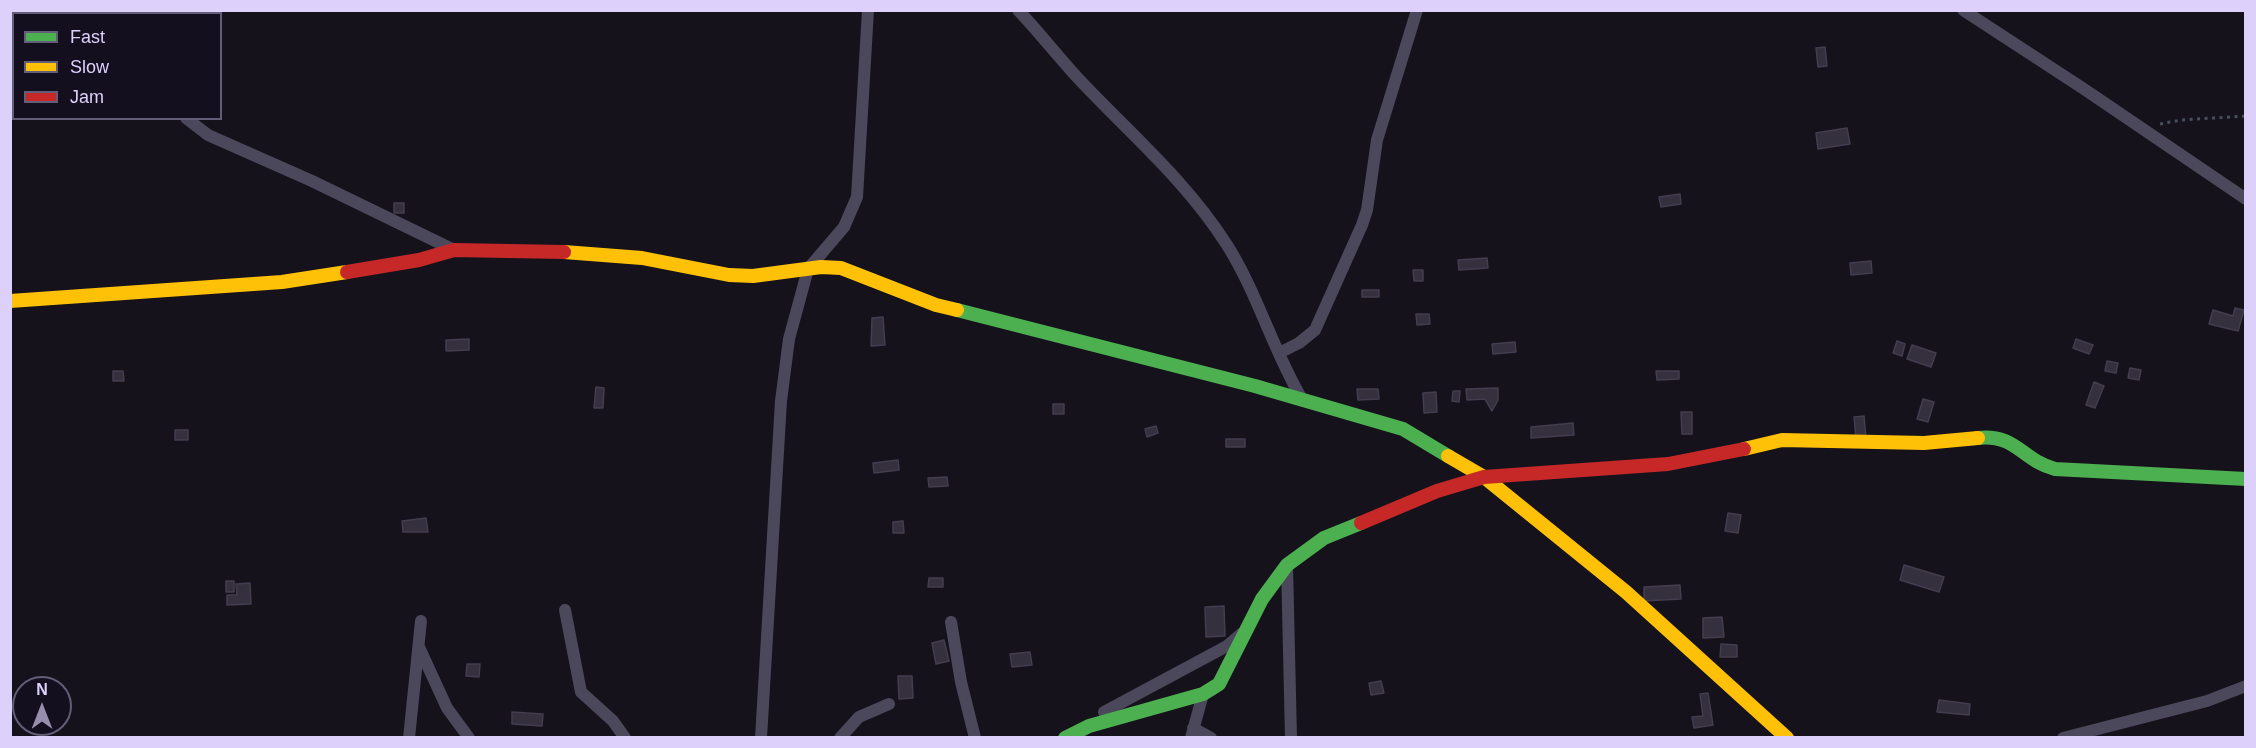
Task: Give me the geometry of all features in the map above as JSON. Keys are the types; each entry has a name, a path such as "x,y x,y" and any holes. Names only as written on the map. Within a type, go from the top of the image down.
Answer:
{"street":[{"path":"761,738 781,402 789,339 808,269 844,227 857,196 868,10"},
{"path":"1017,10 1076,75 1175,177 1201,209 1233,255 1254,294 1303,402"},
{"path":"1279,353 1299,343 1315,330 1362,225 1367,210 1377,140 1417,10"},
{"path":"1963,10 2246,199"},
{"path":"189,120 208,135 312,181 454,250"},
{"path":"10,301 282,282 419,260 454,250 601,253 642,258 729,275 753,276 808,269 841,268 936,305 1255,386 1303,402 1403,429 1484,477 1626,592 1786,738"},
{"path":"1065,738 1089,726 1203,694 1219,684 1262,599 1287,565 1324,538 1437,491 1484,477 1679,462 1782,440 1924,443 1993,436 2005,438 2040,465 2055,469 2246,479"},
{"path":"1287,565 1291,738"},
{"path":"565,610 581,692 613,721 625,738"},
{"path":"409,738 421,621"},
{"path":"951,622 961,682 975,738"},
{"path":"1104,712 1227,646 1248,627"},
{"path":"418,646 447,708 469,738"},
{"path":"2063,738 2207,701 2246,686"},
{"path":"1203,694 1192,733 1211,738"},
{"path":"840,738 859,717 889,704"}],"path":[{"path":"2140,128 2181,120 2246,116"}],"building":[{"path":"1825,47 1827,66 1818,67 1816,48"},
{"path":"1847,128 1850,144 1818,149 1816,133"},
{"path":"1680,194 1681,204 1661,207 1659,197"},
{"path":"394,203 404,203 404,213 394,213"},
{"path":"1487,258 1488,268 1459,270 1458,260"},
{"path":"1871,261 1872,273 1851,275 1850,263"},
{"path":"1413,270 1423,270 1423,281 1414,281"},
{"path":"1362,290 1379,290 1379,297 1362,297"},
{"path":"2235,308 2244,310 2238,331 2209,324 2213,310 2233,316"},
{"path":"1416,314 1429,314 1430,324 1417,325"},
{"path":"883,317 885,345 871,346 872,318"},
{"path":"469,339 469,350 446,351 446,340"},
{"path":"2076,339 2093,345 2089,354 2073,348"},
{"path":"1897,341 1905,344 1902,356 1893,353"},
{"path":"1515,342 1516,352 1493,354 1492,344"},
{"path":"1912,345 1936,353 1931,367 1907,359"},
{"path":"2107,361 2118,363 2116,373 2105,371"},
{"path":"2130,368 2141,370 2139,380 2128,378"},
{"path":"113,371 123,371 124,381 113,381"},
{"path":"1656,371 1679,371 1679,379 1657,380"},
{"path":"2094,382 2104,386 2095,408 2086,405"},
{"path":"596,387 604,388 603,408 594,408"},
{"path":"1498,388 1498,400 1492,411 1485,399 1467,400 1466,389"},
{"path":"1357,389 1378,389 1379,399 1358,400"},
{"path":"1453,391 1460,391 1459,402 1452,401"},
{"path":"1436,392 1437,412 1424,413 1423,393"},
{"path":"1923,399 1934,402 1928,422 1917,419"},
{"path":"1053,404 1064,404 1064,414 1053,414"},
{"path":"1681,412 1692,412 1692,434 1682,434"},
{"path":"1864,416 1866,438 1856,439 1854,417"},
{"path":"1573,423 1574,435 1531,438 1531,427"},
{"path":"1156,426 1158,433 1147,437 1145,429"},
{"path":"175,430 188,430 188,440 175,440"},
{"path":"1226,439 1245,439 1245,447 1226,447"},
{"path":"898,460 899,470 874,473 873,463"},
{"path":"947,477 948,486 929,487 928,478"},
{"path":"1728,513 1741,515 1738,533 1725,531"},
{"path":"426,518 428,532 403,532 402,521"},
{"path":"903,521 904,533 893,533 893,522"},
{"path":"1904,565 1944,577 1939,592 1900,580"},
{"path":"929,578 943,578 943,587 928,587"},
{"path":"226,581 234,581 234,592 226,592"},
{"path":"250,583 251,604 227,605 227,595 237,595 236,584"},
{"path":"1680,585 1681,599 1644,601 1644,587"},
{"path":"1224,606 1225,636 1206,637 1205,607"},
{"path":"1722,617 1724,637 1703,638 1703,618"},
{"path":"944,640 949,661 936,664 932,643"},
{"path":"1721,644 1737,645 1737,657 1720,657"},
{"path":"1030,652 1032,665 1012,667 1010,654"},
{"path":"467,664 480,664 479,677 466,676"},
{"path":"898,676 912,676 913,698 899,699"},
{"path":"1381,681 1384,693 1371,695 1369,683"},
{"path":"1708,693 1713,725 1694,728 1692,717 1703,716 1700,694"},
{"path":"1939,700 1970,704 1969,715 1937,712"},
{"path":"512,712 543,714 542,726 512,724"}],"traffic: fast":[{"path":"957,310 1255,386 1403,429 1448,456"},
{"path":"1978,438 2002,440 2034,460 2055,469 2246,479"},
{"path":"1065,738 1089,726 1203,694 1219,684 1262,599 1287,565 1324,538 1361,523"}],"traffic: slow":[{"path":"564,252 642,258 729,275 753,276 821,267 841,268 936,305 957,310"},
{"path":"10,301 282,282 347,272"},
{"path":"1744,449 1782,440 1924,443 1978,438"},
{"path":"1448,456 1484,477 1626,592 1787,738"}],"traffic: jam":[{"path":"347,272 419,260 454,250 564,252"},
{"path":"1361,523 1437,491 1484,477 1668,464 1744,449"}]}
